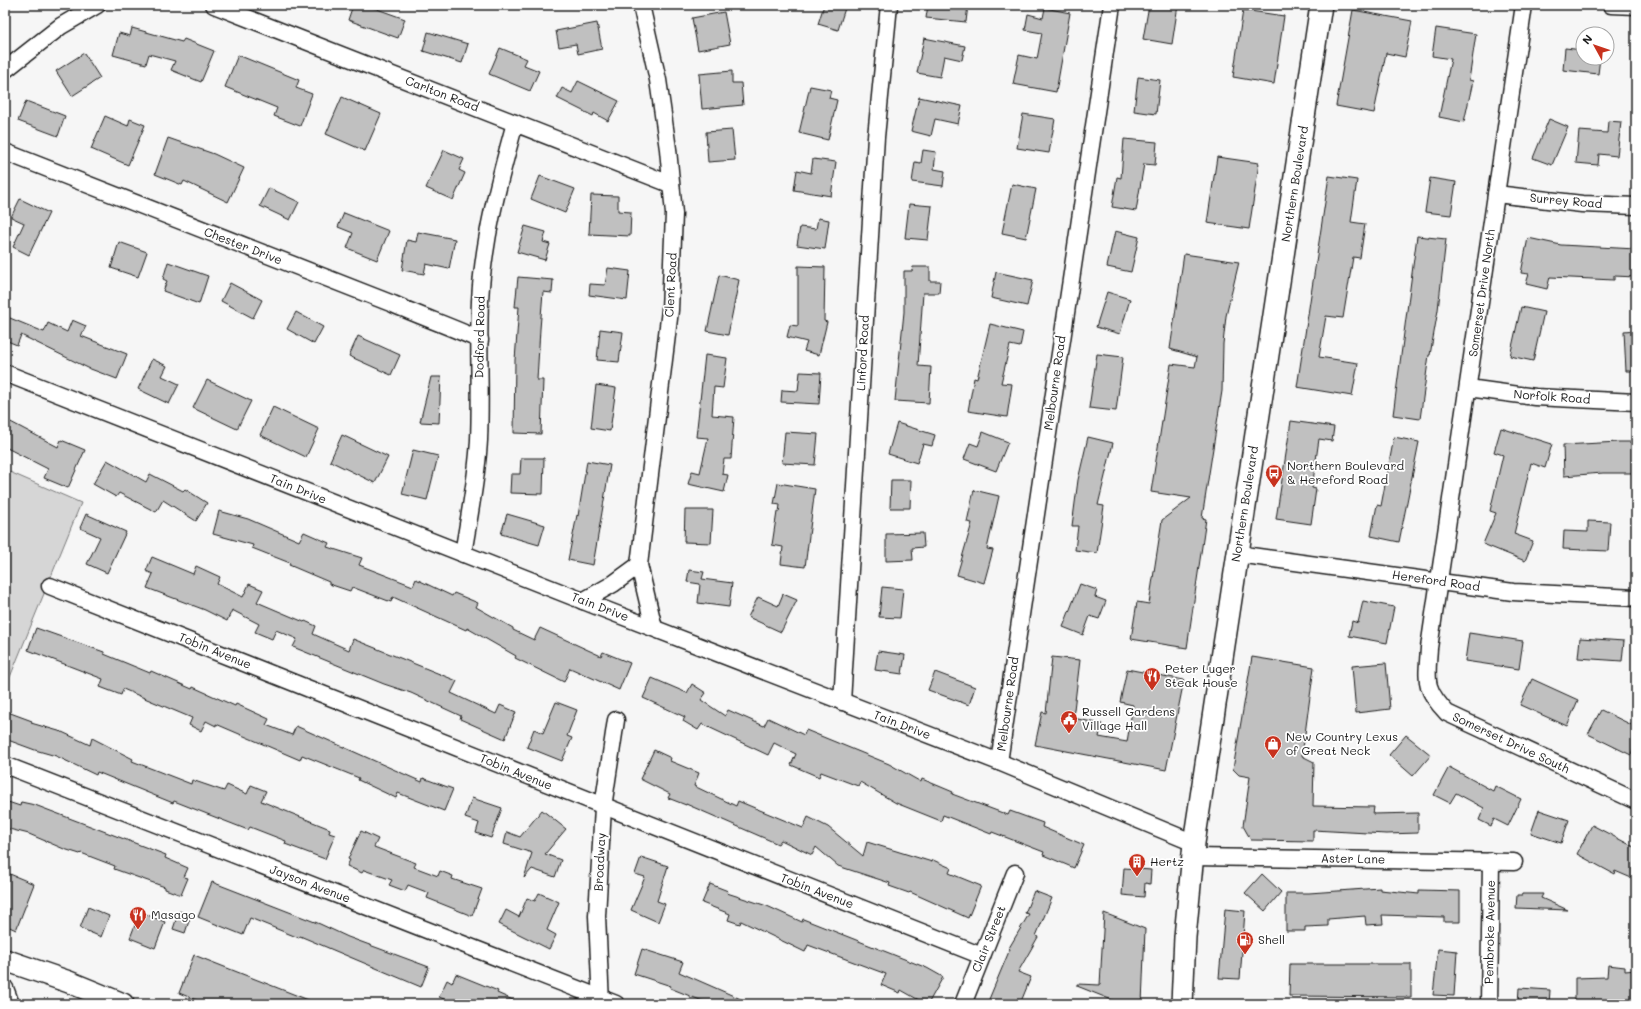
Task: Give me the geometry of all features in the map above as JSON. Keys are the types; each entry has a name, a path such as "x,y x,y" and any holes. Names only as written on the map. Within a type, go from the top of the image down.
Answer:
{"main road":[{"name":"Northern Boulevard","path":"1182,1004 1185,936 1193,850 1237,554 1309,92 1320,5"},
{"path":"5,960 68,982 123,1004"}],"street":[{"path":"5,70 60,26 97,5"},
{"name":"Carlton Road","path":"214,5 670,184"},
{"name":"Clent Road","path":"641,5 658,80 668,149 670,184 674,214 670,310 639,565 654,628"},
{"name":"Linford Road","path":"842,702 876,137 889,5"},
{"name":"Melbourne Road","path":"999,762 1112,5"},
{"name":"Somerset Drive North","path":"1439,581 1524,5"},
{"path":"1610,5 1636,6"},
{"name":"Dodford Road","path":"463,554 473,493 479,441 480,300 487,239 497,190 515,123"},
{"name":"Chester Drive","path":"5,152 393,304 447,328 459,330 480,340"},
{"name":"Surrey Road","path":"1496,194 1582,204 1636,206"},
{"name":"Tain Drive","path":"5,373 583,601 999,762 1193,850"},
{"name":"Norfolk Road","path":"1468,388 1535,397 1636,402"},
{"name":"Hereford Road","path":"1237,554 1513,592 1636,598"},
{"path":"583,601 613,584 639,565"},
{"name":"Somerset Drive South","path":"1439,581 1427,675 1428,685 1433,699 1446,713 1471,726 1636,801"},
{"name":"Tobin Avenue","path":"50,586 603,807 982,956"},
{"name":"Broadway","path":"600,1001 597,916 603,807 616,720"},
{"name":"Jayson Avenue","path":"5,765 600,1001 616,1004"},
{"name":"Aster Lane","path":"1193,850 1514,862"},
{"name":"Pembroke Avenue","path":"1489,1004 1491,861"},
{"name":"Clair Street","path":"963,1004 1015,873"},
{"path":"5,988 11,1004"}],"shaded area":[{"path":"5,470 81,503 10,677 5,675"}],"building":[{"path":"353,5 366,5 405,19 398,38 348,20"},
{"path":"824,5 846,5 838,30 818,24"},
{"path":"928,5 968,5 966,22 926,18"},
{"path":"1149,5 1178,5 1172,44 1143,39"},
{"path":"1045,8 1070,13 1056,92 1013,84 1019,55 1037,59 1042,33 1025,30 1028,14 1043,18"},
{"path":"1243,10 1284,16 1274,84 1233,77"},
{"path":"1353,10 1412,21 1405,57 1386,53 1374,113 1336,106"},
{"path":"724,12 730,44 698,50 692,18"},
{"path":"597,23 602,49 578,54 576,44 559,47 556,31"},
{"path":"132,28 182,42 184,39 214,51 201,82 171,70 175,61 149,54 146,64 113,55 119,33 130,36"},
{"path":"1436,28 1476,34 1469,80 1473,81 1464,122 1439,117 1451,59 1432,56"},
{"path":"428,32 468,44 462,63 423,51"},
{"path":"924,38 965,46 962,60 944,56 940,77 917,73"},
{"path":"500,48 527,59 524,65 539,71 530,91 489,74"},
{"path":"1565,48 1575,49 1575,66 1599,66 1598,74 1563,70"},
{"path":"84,53 100,78 72,96 56,71"},
{"path":"238,55 299,80 296,88 312,94 300,126 274,116 277,108 225,87"},
{"path":"732,71 732,83 741,83 743,105 702,109 699,74"},
{"path":"1138,77 1160,80 1156,114 1134,111"},
{"path":"578,81 619,101 608,121 594,113 593,116 557,98 562,88 572,93"},
{"path":"810,86 831,90 829,98 837,100 828,140 799,133"},
{"path":"342,97 381,114 365,151 326,134"},
{"path":"919,97 962,106 958,124 935,119 931,136 911,131"},
{"path":"26,101 65,116 58,136 18,121"},
{"path":"1023,114 1055,119 1049,153 1017,148"},
{"path":"105,116 128,126 130,119 145,125 128,165 91,149"},
{"path":"1549,119 1568,127 1552,165 1533,158"},
{"path":"1608,121 1621,122 1617,156 1599,154 1598,165 1576,163 1579,131 1607,133"},
{"path":"732,130 735,160 708,162 706,132"},
{"path":"168,138 214,154 244,168 228,202 184,181 182,185 155,174"},
{"path":"1124,139 1157,142 1155,165 1144,164 1136,211 1112,207 1117,177 1121,178"},
{"path":"444,150 464,159 459,170 465,173 453,200 426,188"},
{"path":"923,150 936,152 934,169 945,171 943,186 912,182 915,162 921,163"},
{"path":"1217,157 1259,163 1249,229 1207,223"},
{"path":"813,159 836,162 831,196 794,190 797,170 811,173"},
{"path":"540,176 575,189 565,213 531,199"},
{"path":"1329,176 1357,180 1351,222 1365,224 1360,258 1353,257 1343,318 1326,316 1319,357 1358,363 1352,396 1297,387"},
{"path":"1430,178 1456,182 1451,215 1425,212"},
{"path":"1012,184 1036,189 1026,238 1002,233"},
{"path":"269,188 299,202 290,220 260,206"},
{"path":"591,195 618,196 618,211 631,212 630,236 589,234"},
{"path":"20,199 49,213 29,255 13,247 24,223 11,217"},
{"path":"909,204 932,206 928,240 905,238"},
{"path":"344,213 389,231 377,260 347,248 353,233 338,227"},
{"path":"818,218 829,220 825,249 797,245 800,227 816,229"},
{"path":"525,226 546,232 543,242 550,244 545,260 517,252"},
{"path":"1115,231 1139,237 1131,272 1107,267"},
{"path":"418,232 455,239 449,269 426,264 424,274 402,270 407,240 416,242"},
{"path":"1417,236 1446,239 1438,310 1429,355 1420,419 1393,415"},
{"path":"1528,238 1561,245 1636,249 1636,277 1614,276 1614,280 1550,277 1547,289 1526,284 1529,274 1521,273"},
{"path":"119,242 147,252 138,277 111,268"},
{"path":"1184,254 1239,262 1226,316 1223,344 1222,391 1202,518 1206,519 1187,648 1131,639 1137,602 1149,604 1162,520 1191,498 1151,492 1171,364 1195,367 1197,357 1170,349"},
{"path":"168,262 208,276 199,304 163,291 167,281 163,279"},
{"path":"798,266 825,267 824,321 827,322 819,355 804,351 807,342 787,337 790,325 798,326"},
{"path":"913,267 930,267 930,281 940,281 939,293 923,293 918,366 931,367 929,403 895,401 904,312 904,271 912,271"},
{"path":"608,268 630,271 627,300 589,295 590,284 605,285"},
{"path":"996,272 1033,280 1027,306 991,298"},
{"path":"719,275 739,280 728,335 707,331"},
{"path":"518,277 553,280 552,293 543,292 540,329 537,380 543,380 541,434 514,433 515,360 519,307 515,307"},
{"path":"230,283 262,300 253,318 221,301"},
{"path":"1107,292 1130,299 1120,334 1096,327"},
{"path":"1521,307 1544,312 1533,361 1510,356"},
{"path":"296,312 323,327 314,344 287,329"},
{"path":"5,316 44,332 48,323 67,332 72,320 86,326 81,336 127,354 117,379 88,368 21,335 17,345 5,340"},
{"path":"990,324 1023,332 1020,347 1010,345 1001,383 1012,384 1007,417 968,411 974,378 977,379"},
{"path":"600,329 623,332 619,362 597,360"},
{"path":"1636,330 1636,371 1626,371 1624,331"},
{"path":"358,336 400,355 391,375 349,356"},
{"path":"1097,354 1123,357 1116,411 1089,408"},
{"path":"705,355 727,358 723,388 714,387 712,415 734,417 731,459 724,459 722,474 728,475 724,492 688,484 692,471 700,473 708,438 696,437"},
{"path":"152,359 167,366 162,376 179,384 169,404 138,389"},
{"path":"800,372 821,373 819,404 781,402 782,390 798,391"},
{"path":"431,377 441,377 439,423 420,422"},
{"path":"207,380 251,401 237,429 193,408"},
{"path":"596,385 616,388 610,431 591,428"},
{"path":"273,407 319,429 306,457 260,435"},
{"path":"5,419 58,447 61,440 85,450 68,488 44,478 48,469 5,447"},
{"path":"1291,421 1334,427 1332,441 1319,439 1312,488 1316,489 1311,524 1276,519"},
{"path":"897,423 935,435 932,446 923,444 917,463 888,454"},
{"path":"1501,428 1552,444 1545,468 1531,463 1514,534 1533,541 1525,561 1483,544 1496,513 1490,511 1503,455 1494,452"},
{"path":"785,432 818,434 815,465 782,463"},
{"path":"983,432 1008,442 996,471 964,459 970,443 978,446"},
{"path":"342,435 388,457 375,483 330,461"},
{"path":"1088,437 1113,443 1098,505 1104,506 1097,553 1075,550 1078,526 1072,526 1078,480"},
{"path":"1394,437 1419,442 1399,542 1371,536 1377,505 1381,506"},
{"path":"1636,442 1636,473 1603,473 1564,476 1563,445"},
{"path":"413,450 438,456 427,500 402,494"},
{"path":"521,458 544,458 543,494 510,493 511,474 520,474"},
{"path":"107,460 146,482 150,474 183,491 185,489 207,503 196,521 163,500 156,512 119,493 116,497 93,484"},
{"path":"587,461 610,465 593,565 568,560 577,515 578,516"},
{"path":"891,480 911,480 910,508 890,508"},
{"path":"778,483 815,489 805,567 781,564 783,547 772,545 777,512 779,512 780,505 774,504"},
{"path":"974,490 999,496 987,549 993,550 984,583 957,575 972,523 967,522"},
{"path":"685,510 713,510 711,543 684,542"},
{"path":"219,511 248,519 299,541 304,532 329,543 327,547 362,558 359,565 413,586 416,579 452,596 454,593 478,603 476,607 513,628 513,630 534,640 540,628 601,656 603,652 630,663 619,690 570,668 564,682 515,658 516,656 467,628 466,630 393,597 391,602 352,587 350,591 329,584 329,582 289,565 290,563 252,548 253,545 213,534"},
{"path":"86,514 126,532 107,573 87,564 100,537 80,528"},
{"path":"507,514 545,525 539,545 501,534"},
{"path":"1588,521 1610,522 1608,551 1563,549 1564,531 1588,532"},
{"path":"923,533 924,547 912,548 913,560 886,561 886,534"},
{"path":"152,557 193,574 196,566 220,577 217,584 243,597 249,584 263,590 257,602 316,626 313,634 349,650 353,639 457,681 451,693 496,714 500,705 516,712 505,739 460,719 461,716 411,693 384,684 293,647 297,639 276,630 272,639 255,632 259,624 232,610 227,621 205,610 147,588 153,574 146,571"},
{"path":"689,570 704,572 702,579 732,583 729,607 698,603 700,584 687,582"},
{"path":"1080,584 1097,590 1095,597 1106,601 1099,619 1090,616 1083,635 1063,627"},
{"path":"882,587 903,589 900,618 879,617"},
{"path":"783,594 797,600 781,632 748,617 758,597 778,606"},
{"path":"1363,601 1394,607 1387,643 1349,636 1352,621 1358,623"},
{"path":"36,628 104,652 104,654 150,673 151,671 192,689 193,687 235,706 236,704 269,719 266,725 292,735 296,726 422,782 423,778 453,789 444,811 398,793 396,798 358,780 359,778 302,755 300,760 216,724 216,726 206,721 201,731 189,725 192,718 123,689 121,695 100,687 103,679 28,650"},
{"path":"1469,633 1523,641 1519,669 1465,661"},
{"path":"1580,638 1624,641 1622,661 1578,658"},
{"path":"878,651 905,655 902,674 875,670"},
{"path":"1052,657 1080,660 1073,718 1102,724 1099,737 1127,742 1133,705 1120,702 1127,669 1184,680 1166,770 1035,745 1042,712 1046,713"},
{"path":"1252,657 1314,667 1302,756 1314,762 1313,806 1374,807 1373,814 1418,813 1418,833 1386,834 1313,830 1313,841 1251,840 1243,826 1250,777 1239,775 1233,769"},
{"path":"1386,663 1390,709 1356,713 1352,666"},
{"path":"935,672 975,687 969,705 928,690"},
{"path":"652,678 687,693 692,684 706,693 701,700 725,716 728,710 764,726 768,718 804,735 806,730 889,764 921,782 922,779 953,792 952,794 1008,815 1010,811 1043,823 1042,827 1084,845 1074,868 1043,855 1044,852 992,832 991,834 943,815 941,821 896,803 860,782 858,786 821,772 819,777 791,765 796,754 774,743 768,755 702,724 698,730 683,721 685,717 643,698"},
{"path":"1532,679 1578,700 1567,726 1520,705"},
{"path":"556,702 577,710 567,736 572,738 562,761 527,747 534,729 543,733"},
{"path":"1601,710 1636,727 1636,744 1631,755 1588,734"},
{"path":"5,711 32,721 31,723 62,732 90,745 92,738 133,759 132,761 191,784 192,780 224,791 227,785 247,794 251,785 266,791 261,801 330,829 329,833 335,835 325,859 285,844 286,841 250,827 248,830 174,801 173,803 97,772 96,775 56,756 5,739"},
{"path":"1406,735 1431,755 1413,776 1389,755"},
{"path":"654,750 671,758 670,761 699,773 694,786 736,806 738,801 803,828 808,817 828,827 863,856 867,842 932,862 933,860 951,868 949,873 981,886 968,918 910,892 909,893 889,886 890,883 838,866 816,847 812,855 781,840 778,844 686,804 668,798 670,794 640,779"},
{"path":"1449,767 1493,791 1495,786 1521,799 1508,826 1494,819 1491,826 1479,820 1484,808 1456,793 1450,803 1434,795"},
{"path":"472,798 502,808 491,838 476,833 479,823 465,818"},
{"path":"5,801 20,806 21,802 35,805 166,855 165,858 188,868 184,877 188,878 181,895 165,889 165,887 114,869 115,866 81,853 80,854 64,849 29,834 5,828"},
{"path":"542,810 566,829 545,854 561,860 555,877 532,869 524,878 532,853 504,844 507,832 520,837"},
{"path":"1539,810 1569,820 1561,843 1531,833"},
{"path":"1592,825 1636,848 1636,880 1615,871 1614,874 1577,854"},
{"path":"361,831 378,839 374,847 416,863 414,867 438,876 440,871 453,876 452,879 482,889 472,916 427,898 429,893 408,885 405,891 389,885 392,880 364,870 362,873 347,866 350,860 348,859"},
{"path":"641,857 668,866 657,901 665,904 658,922 631,910 645,877 635,874"},
{"name":"Hertz","path":"1124,868 1151,870 1150,884 1145,883 1144,897 1122,895"},
{"path":"5,872 34,884 16,930 5,925"},
{"path":"1262,874 1281,892 1265,911 1245,893"},
{"path":"212,882 320,924 348,937 429,967 421,987 300,936 299,938 250,918 243,935 198,917"},
{"path":"710,884 728,891 727,893 767,906 802,922 803,919 927,968 943,977 928,1004 926,1004 901,990 900,993 881,985 886,974 808,945 805,952 741,921 740,924 728,920 730,914 702,903"},
{"path":"1380,888 1380,890 1419,894 1419,890 1460,891 1460,922 1444,922 1444,917 1382,915 1383,924 1366,925 1365,916 1328,919 1328,926 1305,927 1305,931 1286,931 1286,893 1309,893"},
{"path":"1034,891 1052,898 1036,936 1038,937 1018,972 1031,977 1020,1004 987,1004 1010,949 1009,948 1029,914 1025,913"},
{"path":"539,893 559,902 547,930 556,935 549,949 499,924 506,910 519,917 527,898 535,901"},
{"path":"1543,894 1541,898 1568,910 1516,908 1517,895"},
{"path":"88,907 109,916 101,937 80,928"},
{"path":"1225,909 1245,911 1240,979 1219,978"},
{"path":"179,911 191,915 185,933 173,929"},
{"name":"Masago","path":"140,912 165,922 155,948 130,938"},
{"path":"1104,913 1145,929 1142,1004 1122,1004 1077,986 1077,984 1100,985"},
{"path":"642,949 683,962 679,972 752,1004 710,1004 670,988 671,986 634,974"},
{"path":"1438,949 1457,951 1454,996 1433,995"},
{"path":"194,955 316,1004 206,1004 179,993"},
{"path":"1290,964 1411,964 1411,997 1289,996"},
{"path":"1608,965 1625,967 1625,971 1636,970 1636,1004 1575,1003 1575,978 1607,977"},
{"path":"456,974 498,991 497,993 522,1004 456,1004 439,997 447,980 452,983"},
{"path":"1519,988 1550,990 1549,1004 1518,1004"}],"place":[{"name":"Northern Boulevard & Hereford Road","path":"1274,488"},
{"name":"Peter Luger Steak House","path":"1152,691"},
{"name":"Russell Gardens Village Hall","path":"1069,734"},
{"name":"New Country Lexus of Great Neck","path":"1273,759"},
{"name":"Hertz","path":"1137,877"},
{"name":"Masago","path":"138,930"},
{"name":"Shell","path":"1245,955"}]}
